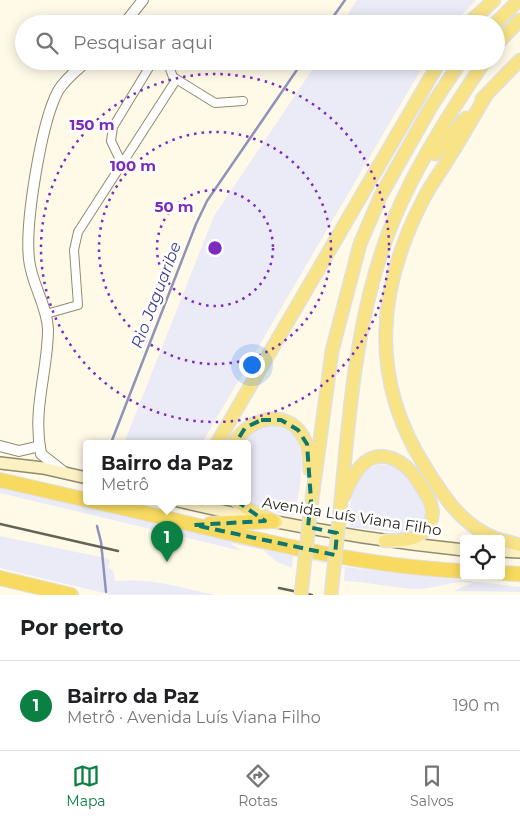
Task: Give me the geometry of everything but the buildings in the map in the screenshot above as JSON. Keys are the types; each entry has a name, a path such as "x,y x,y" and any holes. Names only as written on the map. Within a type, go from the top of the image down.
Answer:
{"highway":[{"path":"0,480 82,498"},
{"path":"110,505 356,560 460,571"},
{"path":"194,525 274,521"},
{"path":"505,573 520,574"},
{"path":"0,578 70,595"}],"main road":[{"path":"478,15 494,0"},
{"path":"504,15 520,0"},
{"path":"505,36 520,20"},
{"path":"413,178 487,94 520,60"},
{"path":"219,440 435,70"},
{"path":"301,595 311,500 332,351 360,244 381,195 432,105 455,70"},
{"path":"331,595 351,395 371,288 394,219 413,178 479,70"},
{"path":"487,94 424,197 404,242 387,308 385,336 392,398 413,447 452,507 467,523 490,535"},
{"path":"236,440 245,428 261,420 281,420 298,430 307,444 311,500"},
{"path":"340,503 353,477 363,463 381,457 394,458 403,463 413,474 430,502 432,508 431,520 421,534 414,538 385,541"},
{"path":"0,463 82,477"},
{"name":"Avenida Luís Viana Filho","path":"197,505 385,541 460,550"},
{"path":"242,505 274,521"},
{"path":"505,541 520,545"},
{"path":"505,551 520,552"}],"street":[{"path":"131,15 143,0"},
{"path":"31,467 40,450 39,395 48,329 46,314 29,260 29,235 36,176 46,126 57,93 68,78 77,70"},
{"path":"122,164 111,141 112,127 148,70"},
{"path":"170,70 176,80 215,103 243,101"},
{"path":"46,314 78,305 75,241 87,216 176,80"},
{"path":"0,446 19,451 40,450 65,473"}],"highlighted area":[{"path":"261,420 281,420 298,430 307,444 311,500 308,527 337,533 335,555 291,547 194,525 265,521 238,502 228,487 224,470 228,455 245,428"}],"shaded area":[{"path":"357,0 476,0 462,15 347,15"},
{"path":"312,70 421,70 204,440 125,440 214,216"},
{"path":"267,423 282,428 290,432 299,446 302,466 295,516 265,510 251,503 251,440 241,440 252,427"},
{"path":"379,464 388,465 402,471 412,481 420,495 425,511 425,525 410,534 349,527 350,505 358,474"},
{"path":"0,487 345,567 520,587 520,592 453,591 473,583 466,582 417,589 344,581 345,568 293,556 292,568 277,562 263,550 230,543 242,551 0,493"},
{"path":"0,536 110,559 108,568 113,570 115,581 154,582 216,595 112,595 0,568"}],"waterway":[{"name":"Rio Jaguaribe","path":"334,15 345,0"},
{"name":"Rio Jaguaribe","path":"112,440 196,224 207,201 297,70"},
{"path":"97,526 101,542 106,592"}],"railway":[{"path":"0,524 118,551"},
{"path":"279,588 312,595"}],"place":[{"name":"Bairro da Paz","path":"167,562"}]}
